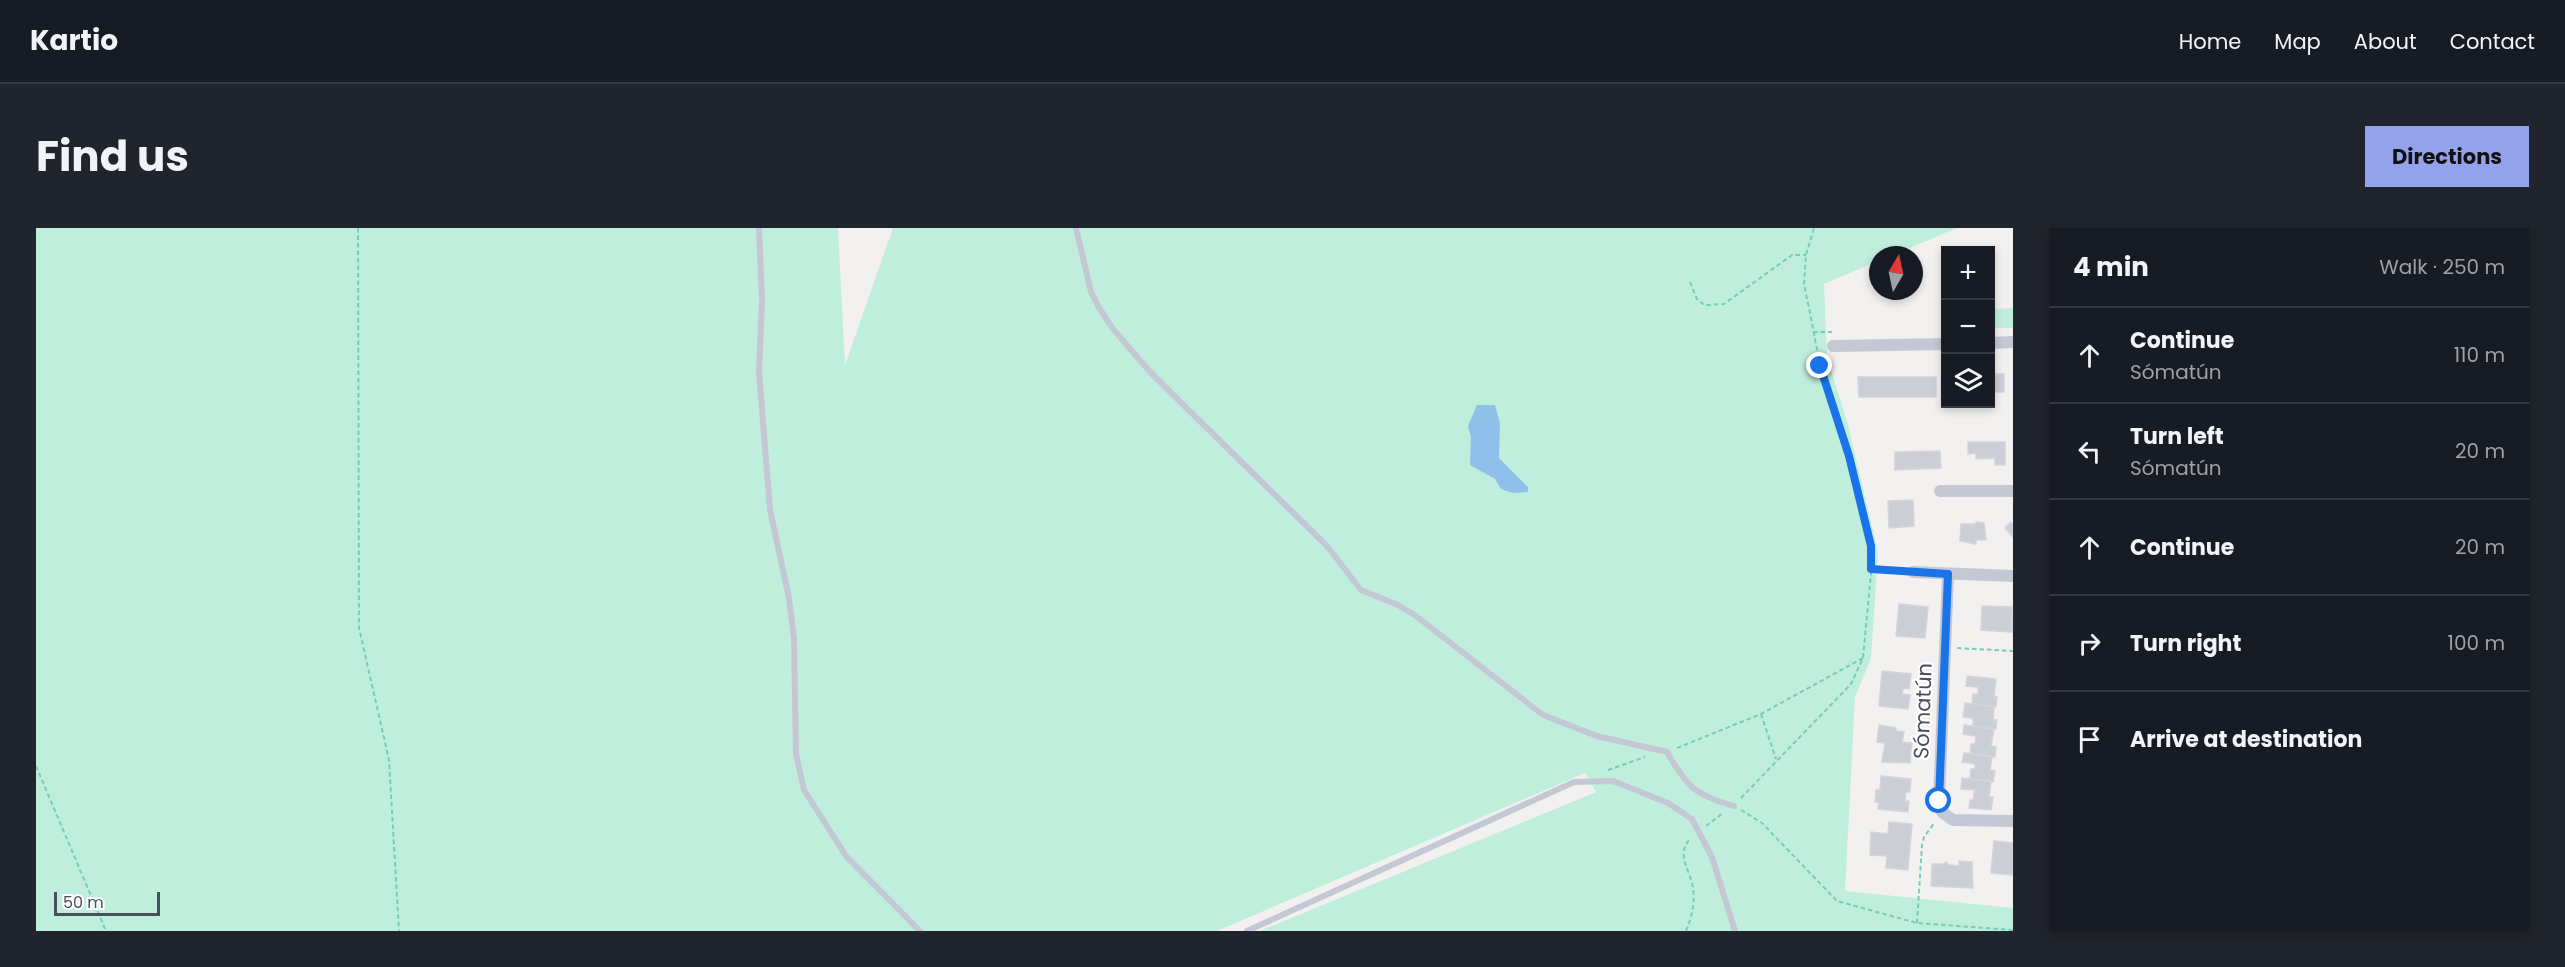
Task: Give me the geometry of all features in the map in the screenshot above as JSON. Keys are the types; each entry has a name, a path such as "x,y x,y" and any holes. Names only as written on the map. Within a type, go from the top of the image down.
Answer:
{"street":[{"path":"1995,343 2013,342"},
{"path":"1833,346 1941,344"},
{"path":"1940,491 2013,491"},
{"path":"1913,572 2013,576"},
{"name":"Sómatún","path":"1942,812 1939,801 1948,574"},
{"path":"1942,812 1953,820 2013,821"}],"lane":[{"path":"759,228 762,302 759,372 770,510 789,598 794,639 796,754 804,790 846,856 920,931"},
{"path":"1076,228 1091,292 1113,329 1150,373 1327,546 1361,590 1398,605 1416,616 1543,715 1597,736 1667,752 1679,773 1694,791 1734,806"},
{"path":"1247,931 1574,782 1613,781 1668,803 1692,819 1712,857 1735,931"}],"path":[{"path":"358,228 359,628 388,760 399,931"},
{"path":"1686,931 1693,915 1694,902 1693,885 1683,858 1683,849 1688,841 1734,806 1776,759 1793,745 1851,684 1863,658 1871,546 1849,456 1818,354 1804,284 1806,255 1815,228"},
{"path":"1690,282 1697,298 1704,305 1724,304 1792,255 1806,255"},
{"path":"1871,569 1913,572"},
{"path":"1945,647 2013,651"},
{"path":"1667,752 1761,714 1863,658"},
{"path":"1761,714 1776,759"},
{"path":"1605,771 1646,757"},
{"path":"36,766 106,931"},
{"path":"1734,806 1762,823 1837,901 1917,923 2013,930"},
{"path":"1917,923 1922,845 1924,837 1942,812"}],"green space":[{"path":"36,228 838,228 845,365 893,228 1957,228 1914,246 1869,246 1869,265 1824,284 1827,357 1848,425 1878,552 1871,659 1855,697 1845,891 2013,908 2013,931 1260,931 1596,792 1585,773 1217,931 36,931"},
{"path":"2013,308 2013,328 1995,328 1995,309"}],"water":[{"path":"1477,405 1495,405 1500,423 1499,458 1528,487 1528,492 1513,493 1501,489 1495,479 1470,465 1471,437 1468,426"}],"building":[{"path":"1995,374 2004,374 2004,392 1995,392"},
{"path":"1858,377 1936,377 1936,397 1859,397"},
{"path":"1968,442 2005,442 2005,465 1995,465 1995,458 1976,459 1976,453 1968,454"},
{"path":"1940,451 1941,468 1895,470 1895,452"},
{"path":"1913,500 1914,526 1889,528 1888,501"},
{"path":"1976,522 1984,523 1986,540 1976,540 1976,544 1960,541 1961,524 1976,524"},
{"path":"2011,522 2013,525 2013,537 2005,528"},
{"path":"1899,604 1928,607 1925,638 1896,636"},
{"path":"1982,606 2012,607 2011,632 1981,630"},
{"path":"2012,607 2013,632 2011,632"},
{"path":"1882,671 1911,674 1909,689 1903,688 1902,694 1910,695 1908,709 1879,706"},
{"path":"1967,676 1996,679 1994,696 1997,697 1996,707 1972,704 1973,694 1978,694 1978,687 1966,686"},
{"path":"1965,703 1994,706 1993,720 1997,720 1996,729 1973,726 1973,718 1963,717"},
{"path":"1879,725 1904,732 1902,742 1912,743 1910,763 1882,762 1885,743 1877,742"},
{"path":"1964,725 1994,729 1991,746 1996,747 1995,757 1970,754 1971,744 1975,744 1976,736 1963,734"},
{"path":"1964,753 1992,756 1990,770 1995,771 1993,782 1970,779 1971,769 1975,769 1975,764 1962,762"},
{"path":"1881,776 1911,779 1910,792 1906,792 1905,801 1909,801 1908,812 1878,809 1879,803 1875,802 1876,790 1880,790"},
{"path":"1962,778 1991,781 1989,797 1993,797 1991,810 1969,808 1975,790 1961,789"},
{"path":"1889,822 1912,824 1908,870 1886,868 1887,856 1870,855 1871,832 1888,834"},
{"path":"1994,841 2013,843 2013,875 1991,873"},
{"path":"1959,861 1972,862 1973,888 1931,886 1932,864 1946,862 1949,865 1959,866"}],"route":[{"path":"1820,366 1849,456 1871,546 1871,569 1948,574 1939,801"}]}
